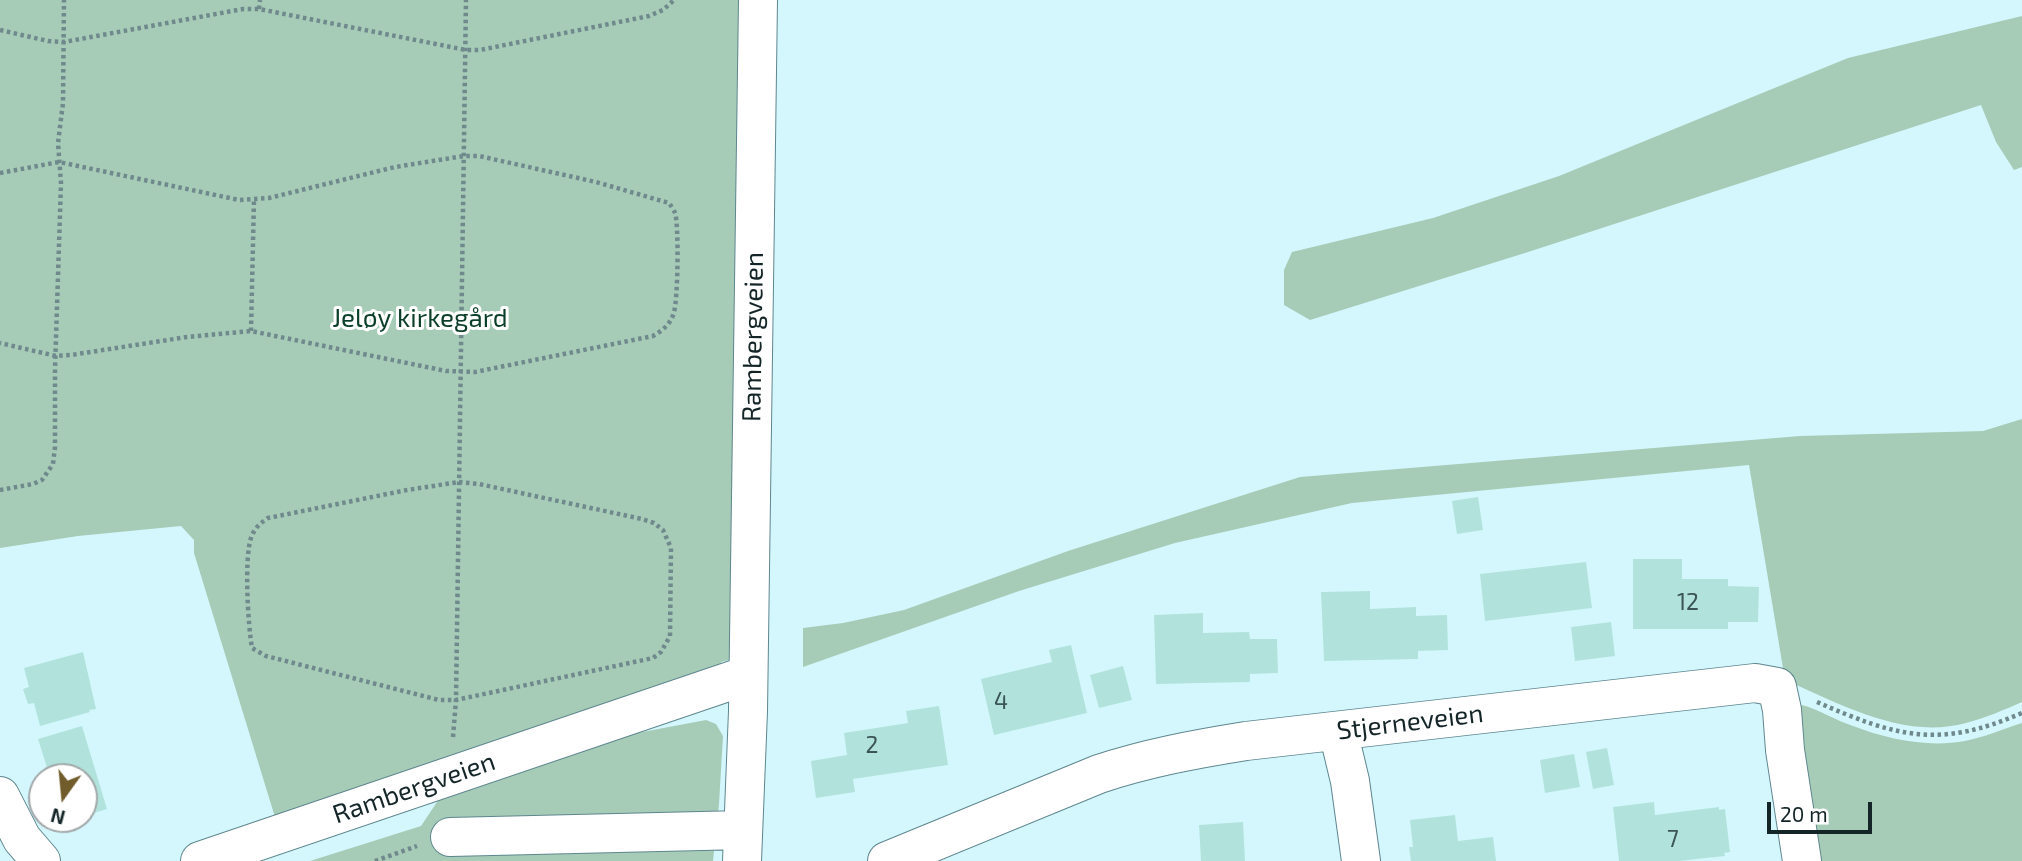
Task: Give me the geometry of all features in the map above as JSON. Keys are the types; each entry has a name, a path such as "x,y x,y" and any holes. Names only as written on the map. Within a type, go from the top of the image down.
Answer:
{"street":[{"name":"Rambergveien","path":"743,846 758,0"},
{"name":"Rambergveien","path":"200,861 748,675"},
{"name":"Stjerneveien","path":"893,860 1099,774 1180,752 1246,741 1738,684 1755,683 1777,687"},
{"path":"1777,687 1802,861"},
{"path":"1338,731 1350,781 1361,861"},
{"path":"0,796 22,839 41,861"},
{"path":"450,837 743,846"}],"path":[{"path":"0,490 33,484 41,480 53,464 61,183 58,143 63,103 64,0"},
{"path":"259,9 260,0"},
{"path":"451,775 456,700 466,0"},
{"path":"0,30 64,42 243,9 259,9 466,50 480,50 649,16 663,10 674,0"},
{"path":"0,173 59,162 239,200 270,198 395,167 479,156 642,194 669,203 675,211 677,222 674,313 669,323 653,336 488,370 461,372 356,354 251,331 187,337 101,352 56,356 0,344"},
{"path":"251,331 254,199"},
{"path":"459,482 493,487 654,523 663,530 671,548 671,624 665,647 653,658 456,700 439,700 266,656 252,648 248,550 255,529 268,518 459,482"},
{"path":"1777,687 1882,728 1916,734 1936,736 1968,732 2022,713"}],"green space":[{"name":"Jeløy kirkegård","path":"0,0 739,0 732,579 729,660 721,662 722,672 278,827 194,553 194,540 181,526 78,536 0,548"},
{"path":"2022,16 2022,167 2014,170 1996,142 1981,105 1310,320 1284,305 1284,270 1292,252 1433,218 1559,176 1848,58"},
{"path":"2022,419 2022,702 1966,723 1919,727 1896,723 1850,709 1785,680 1749,465 1352,503 1175,543 1019,591 803,667 803,628 904,610 1068,551 1300,477 1800,436 1983,431"},
{"path":"1802,705 1866,731 1922,743 1965,741 2022,723 2022,861 1810,861 1796,707"},
{"path":"706,720 716,724 723,736 713,861 310,861 421,826 439,799 637,733"}],"building":[{"path":"1478,497 1483,530 1457,534 1452,501"},
{"path":"1633,559 1682,559 1682,579 1728,579 1728,586 1759,587 1758,622 1728,622 1728,629 1633,629"},
{"path":"1586,562 1592,608 1485,621 1480,574"},
{"path":"1370,591 1370,609 1416,607 1416,616 1447,615 1448,650 1418,651 1418,659 1324,661 1321,592"},
{"path":"1203,613 1203,633 1249,632 1250,639 1277,639 1278,673 1250,674 1250,682 1156,684 1154,615"},
{"path":"1611,622 1615,656 1575,661 1571,627"},
{"path":"1071,645 1087,713 994,735 981,679 1052,662 1049,650"},
{"path":"83,652 96,709 40,726 34,703 28,704 23,689 29,687 24,668"},
{"path":"1123,666 1132,700 1099,708 1090,675"},
{"path":"939,706 948,765 853,779 855,792 816,798 811,761 847,755 844,733 908,723 906,711"},
{"path":"82,726 93,763 46,763 38,739"},
{"path":"1607,748 1614,785 1593,789 1586,752"},
{"path":"1574,754 1580,787 1545,793 1540,760"},
{"path":"98,779 107,809 98,812"},
{"path":"1654,802 1655,815 1719,807 1719,810 1725,809 1730,852 1724,853 1725,856 1679,861 1619,861 1613,807"},
{"path":"1455,815 1458,841 1493,837 1496,861 1411,861 1409,847 1413,847 1410,820"},
{"path":"1243,822 1245,861 1201,861 1199,825"}]}
